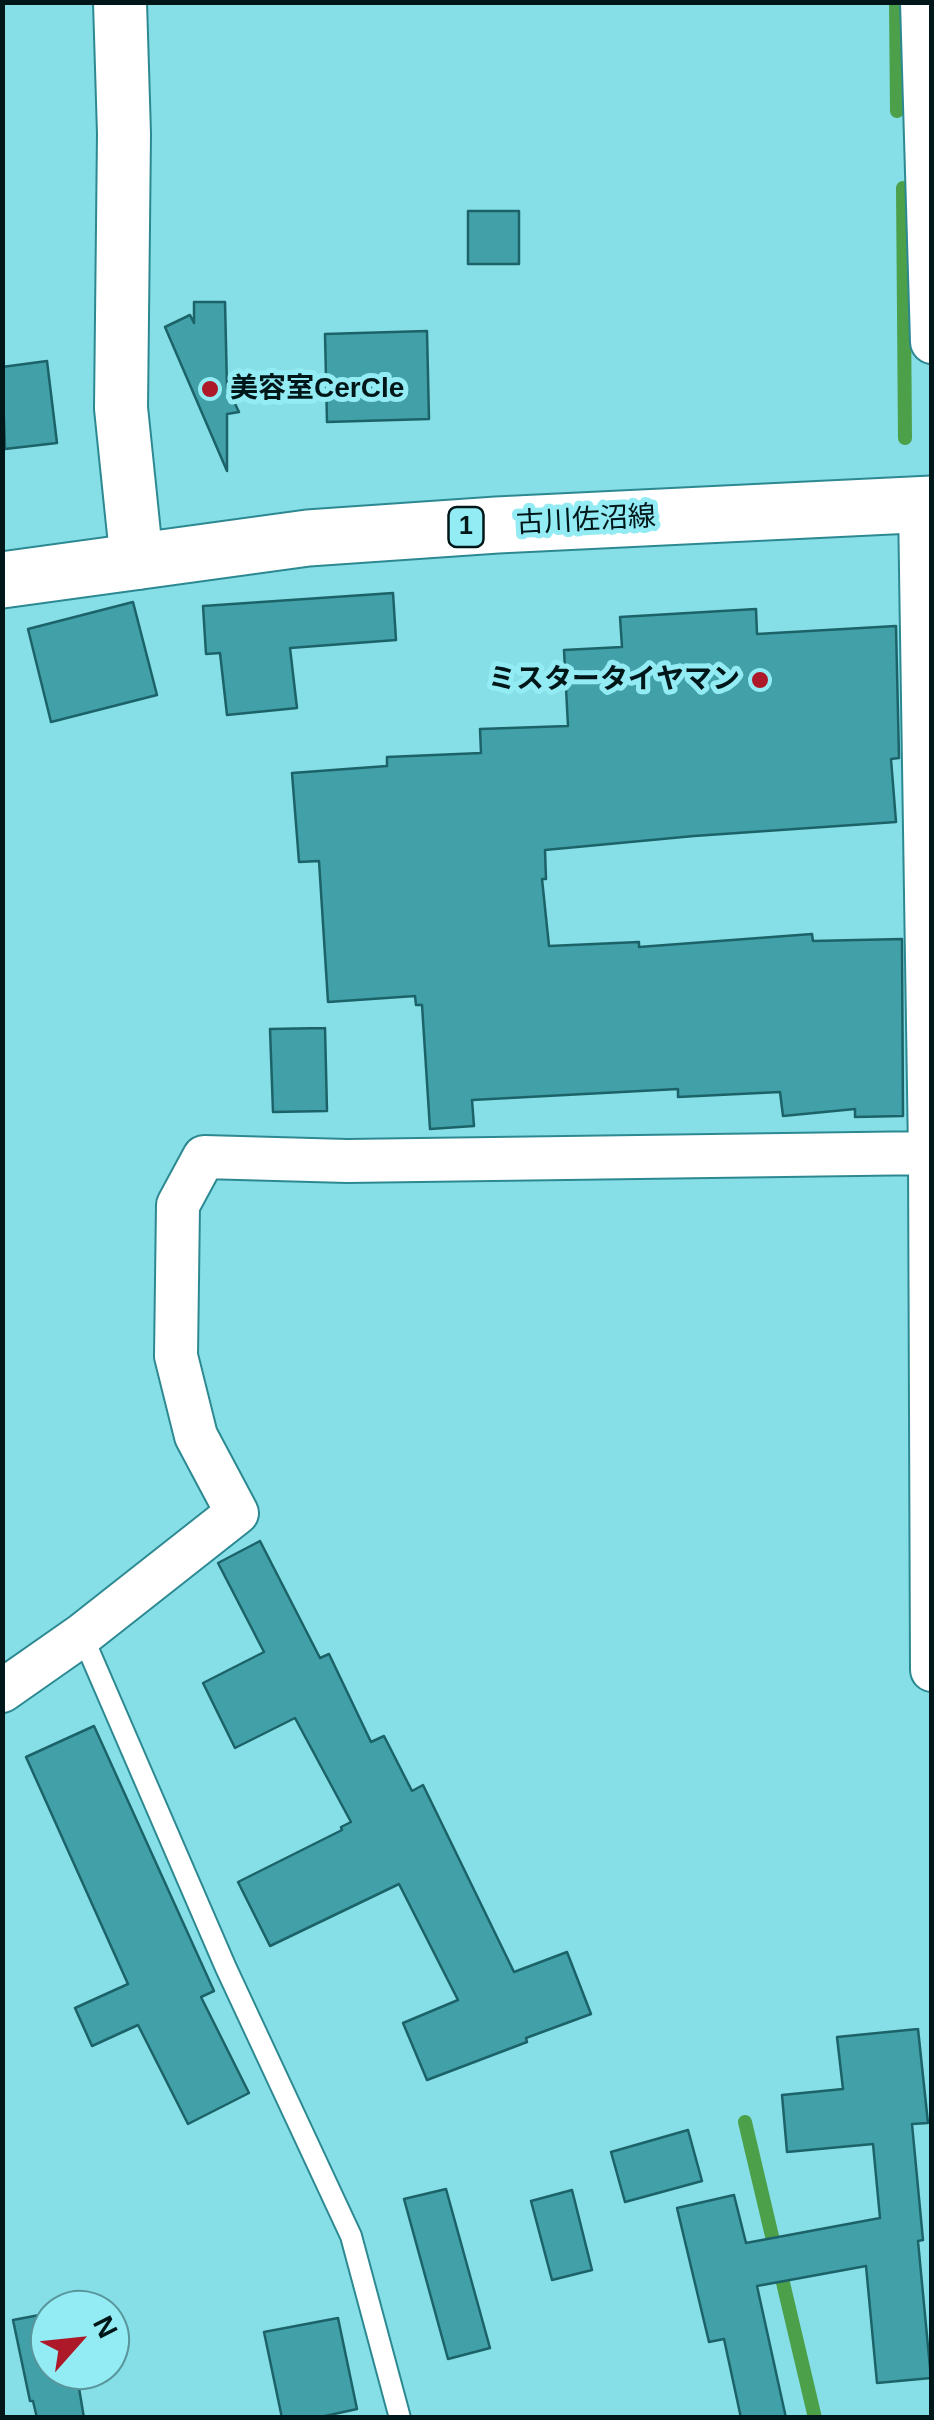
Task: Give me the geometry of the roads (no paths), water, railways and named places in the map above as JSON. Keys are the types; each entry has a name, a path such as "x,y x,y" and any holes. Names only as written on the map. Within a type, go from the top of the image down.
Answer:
{"main road":[{"name":"古川佐沼線","path":"2,580 308,538 926,505"}],"street":[{"path":"120,2 124,134 121,408 137,564"},
{"path":"922,2 932,342"},
{"path":"926,505 932,1670"},
{"path":"2,1691 82,1635 236,1514 196,1436 176,1356 178,1205 204,1157 346,1161 931,1153"}],"lane":[{"path":"82,1635 226,1968 351,2236 400,2418"}],"waterway":[{"path":"896,2 897,111"},
{"path":"903,188 905,438"},
{"path":"745,2122 815,2418"}],"place":[{"name":"美容室CerCle","path":"210,389"},
{"name":"ミスタータイヤマン","path":"760,680"}]}
